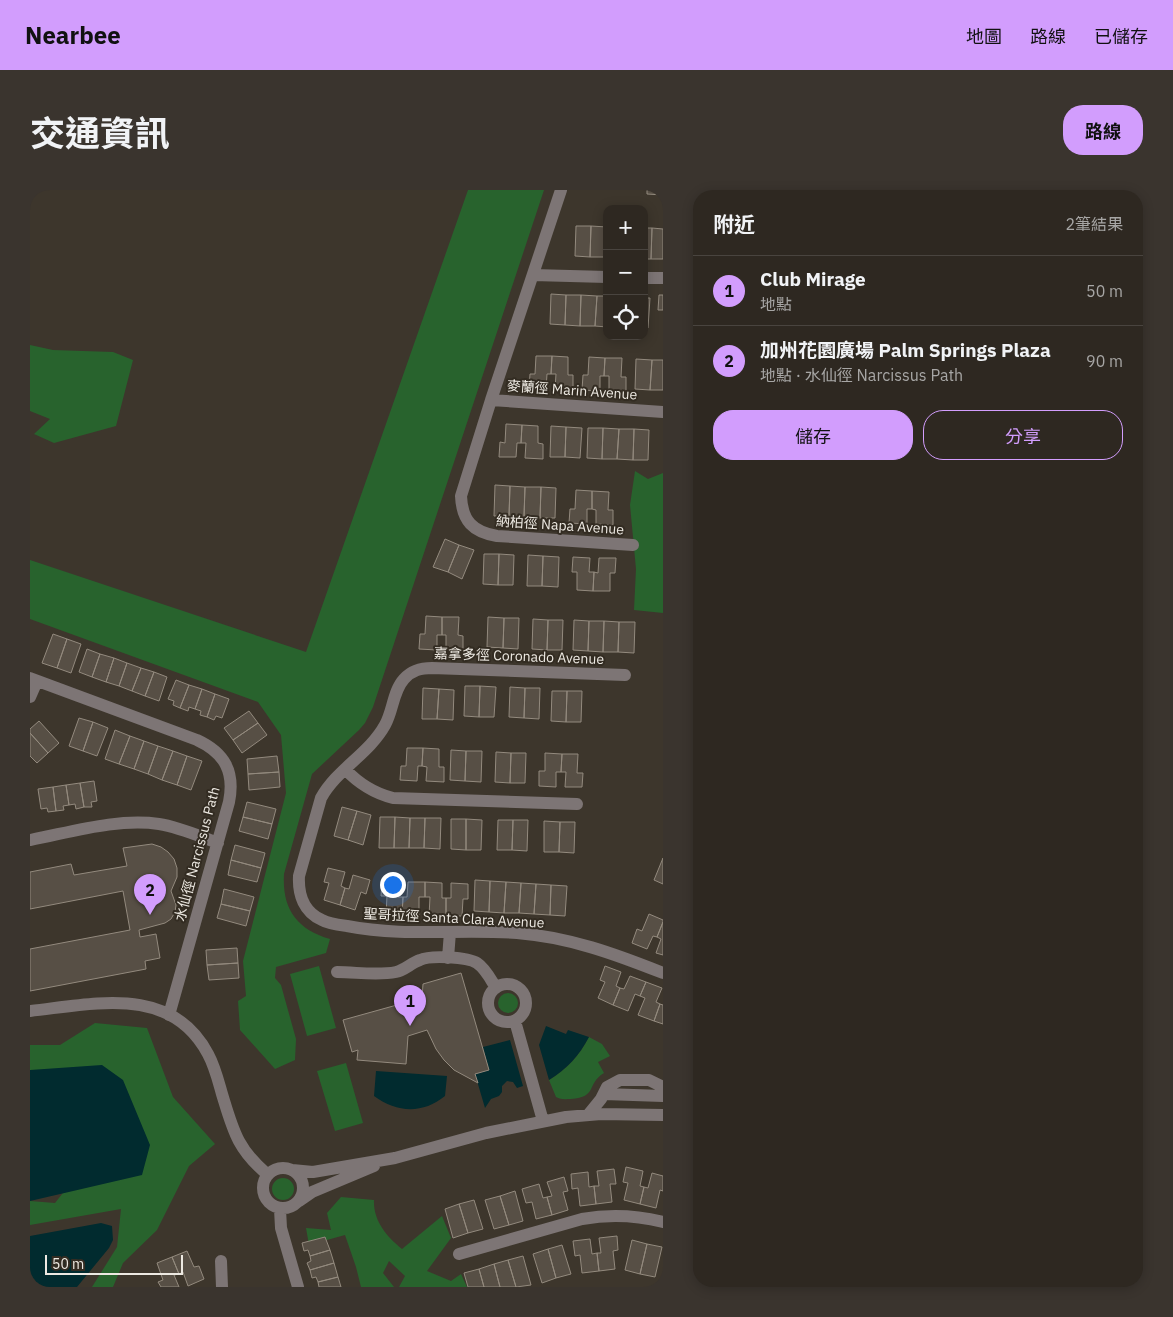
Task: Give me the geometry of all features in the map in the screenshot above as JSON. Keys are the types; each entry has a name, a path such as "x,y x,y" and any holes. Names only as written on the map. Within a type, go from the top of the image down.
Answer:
{"street":[{"name":"麥蘭徑 Marin Avenue","path":"561,190 491,400 663,412"},
{"path":"533,275 603,277"},
{"path":"648,278 663,278"},
{"name":"納柏徑 Napa Avenue","path":"491,400 460,496 464,516 470,524 478,531 498,536 633,544"},
{"name":"嘉拿多徑 Coronado Avenue","path":"345,769 380,733 390,713 398,687 409,674 416,670 432,668 625,675"},
{"path":"30,697 34,680"},
{"name":"水仙徑 Narcissus Path","path":"34,680 197,740 216,751 229,770 231,792 169,1015"},
{"path":"345,769 366,788 393,798 577,804"},
{"name":"聖哥拉徑 Santa Clara Avenue","path":"345,769 327,787 321,798 299,876 300,892 306,907 322,921 386,931 516,933 568,940 618,955 663,973"},
{"path":"30,840 113,824 145,823 176,828 218,843"},
{"path":"448,958 450,932"},
{"path":"337,972 390,973 402,970 426,958 464,959 477,963 496,988"},
{"path":"503,985 511,985 519,988 524,994 525,1009 515,1021 502,1021 491,1012 489,999 496,988 503,985"},
{"path":"30,1011 128,1002 155,1008 169,1015 191,1031 208,1054 214,1067 235,1136 249,1157 268,1175"},
{"path":"515,1021 543,1121"},
{"path":"588,1115 601,1099 607,1086 622,1079 649,1080 663,1087"},
{"path":"604,1094 663,1096"},
{"path":"394,1158 312,1192 288,1208 280,1209 271,1205 264,1196 262,1185 268,1175 277,1168 313,1172 394,1158 486,1133 543,1121 588,1115 628,1114 663,1116"},
{"path":"292,1170 303,1184 303,1194 298,1202"},
{"path":"280,1209 280,1221 298,1287"},
{"path":"459,1254 573,1221 599,1216 634,1216 663,1222"},
{"path":"221,1261 222,1287"}],"green space":[{"path":"468,190 544,190 373,707 359,730 312,774 284,874 284,886 289,907 300,923 318,935 330,939 326,953 276,967 275,978 281,985 296,1039 295,1060 275,1069 240,1030 238,1001 246,996 243,961 286,793 281,735 258,702 30,619 30,560 306,652"},
{"path":"30,345 53,350 113,352 133,360 116,426 54,443 34,434 50,419 30,411"},
{"path":"635,471 648,479 663,473 663,613 634,610 636,569 630,505"},
{"path":"319,966 336,1028 307,1036 290,974"},
{"path":"508,993 515,996 518,1003 515,1010 508,1013 501,1010 498,1003 501,996"},
{"path":"95,1023 147,1028 173,1097 215,1144 189,1166 157,1230 123,1263 113,1287 92,1287 117,1247 121,1209 30,1225 30,1201 55,1203 77,1175 78,1082 30,1070 30,1045 60,1045"},
{"path":"589,1037 602,1044 610,1056 598,1062 604,1073 595,1081 589,1093 585,1096 571,1099 556,1097 549,1080 572,1062"},
{"path":"346,1063 363,1123 335,1131 317,1071"},
{"path":"283,1178 291,1181 294,1189 291,1197 283,1200 275,1197 272,1189 275,1181"},
{"path":"341,1197 374,1200 378,1222 391,1239 402,1249 442,1216 451,1238 427,1271 451,1281 461,1274 467,1287 399,1287 405,1276 389,1261 383,1273 394,1287 361,1287 345,1235 309,1245 306,1228 331,1230 327,1213"}],"water":[{"path":"546,1026 566,1034 568,1030 589,1037 572,1062 549,1080 539,1045"},
{"path":"510,1040 523,1086 517,1088 513,1082 507,1081 502,1086 502,1092 499,1096 491,1099 485,1108 475,1074 489,1070 483,1047"},
{"path":"102,1065 123,1080 150,1145 142,1175 30,1201 30,1070"},
{"path":"376,1071 447,1076 445,1096 437,1102 419,1108 410,1109 392,1106 374,1096"},
{"path":"101,1223 112,1226 113,1240 109,1248 77,1287 30,1287 30,1236"}],"building":[{"path":"647,190 663,190 663,195 647,194"},
{"path":"576,226 591,226 590,257 575,256"},
{"path":"591,226 603,227 603,257 590,257"},
{"path":"648,228 652,228 651,259 648,259"},
{"path":"652,228 663,229 663,259 651,259"},
{"path":"551,294 566,295 565,325 550,324"},
{"path":"566,295 581,295 580,326 565,325"},
{"path":"581,295 597,296 595,326 580,326"},
{"path":"659,295 663,295 663,310 658,310"},
{"path":"597,296 603,296 603,327 595,326"},
{"path":"648,298 650,298 648,328"},
{"path":"536,356 552,356 551,374 547,374 546,389 529,388 530,374 535,374"},
{"path":"552,356 568,357 568,375 573,375 573,390 555,389 556,374 551,374"},
{"path":"589,357 605,358 604,376 600,376 600,391 582,390 583,375 588,375"},
{"path":"605,358 622,358 621,377 626,377 626,391 609,391 609,376 604,376"},
{"path":"636,359 652,360 650,390 635,389"},
{"path":"652,360 663,360 663,390 650,390"},
{"path":"506,424 522,425 521,443 517,443 516,457 499,457 500,442 505,443"},
{"path":"522,425 538,426 538,443 543,444 543,459 525,458 526,443 521,443"},
{"path":"551,426 566,427 565,457 550,457"},
{"path":"566,427 582,428 580,458 565,457"},
{"path":"588,428 603,428 602,459 587,458"},
{"path":"603,428 619,429 617,459 602,459"},
{"path":"619,429 634,429 633,460 617,459"},
{"path":"634,429 649,430 648,460 633,460"},
{"path":"495,485 510,486 509,516 494,516"},
{"path":"510,486 525,487 524,517 509,516"},
{"path":"525,487 541,487 540,518 524,517"},
{"path":"541,487 556,488 555,518 540,518"},
{"path":"576,490 592,491 592,509 587,509 587,524 569,523 570,509 575,509"},
{"path":"592,491 609,492 608,510 613,510 613,525 596,524 596,510 592,509"},
{"path":"445,539 459,545 448,572 433,567"},
{"path":"459,545 474,550 462,579 448,572"},
{"path":"484,554 499,554 498,585 483,584"},
{"path":"499,554 514,555 513,585 498,585"},
{"path":"528,555 543,556 542,586 527,586"},
{"path":"543,556 559,557 558,587 542,586"},
{"path":"573,557 590,558 589,572 594,572 593,591 577,590 577,572 572,572"},
{"path":"599,558 616,558 615,573 610,573 610,591 593,591 594,572 598,573"},
{"path":"426,616 442,617 442,635 437,635 437,650 419,649 420,634 425,634"},
{"path":"442,617 459,617 458,635 463,636 463,650 446,650 446,635 442,635"},
{"path":"488,617 504,618 503,648 487,647"},
{"path":"504,618 519,618 518,649 503,648"},
{"path":"533,619 548,620 547,650 532,649"},
{"path":"548,620 563,620 562,650 547,650"},
{"path":"574,620 589,621 588,651 573,650"},
{"path":"589,621 604,621 603,652 588,651"},
{"path":"604,621 619,622 618,652 603,652"},
{"path":"619,622 635,622 634,653 618,652"},
{"path":"53,634 67,639 57,668 42,663"},
{"path":"67,639 81,644 71,673 57,668"},
{"path":"87,649 100,654 92,677 79,672"},
{"path":"100,654 114,658 106,682 92,677"},
{"path":"114,658 127,663 119,686 106,682"},
{"path":"127,663 141,668 132,691 119,686"},
{"path":"141,668 154,672 145,696 132,691"},
{"path":"154,672 167,677 159,701 145,696"},
{"path":"176,680 189,685 180,708 173,705 174,701 168,699"},
{"path":"189,685 202,689 195,709 189,707 188,711 180,708"},
{"path":"465,686 480,686 479,717 464,716"},
{"path":"480,686 496,687 494,717 479,717"},
{"path":"510,687 525,688 524,718 509,717"},
{"path":"423,688 439,689 437,719 422,719"},
{"path":"525,688 540,688 539,719 524,718"},
{"path":"202,689 215,694 207,717 200,715 201,711 195,709"},
{"path":"439,689 454,690 453,720 437,719"},
{"path":"552,691 567,691 566,722 551,721"},
{"path":"567,691 582,691 581,722 566,722"},
{"path":"215,694 229,699 222,718 216,716 214,720 207,717"},
{"path":"249,711 258,723 233,740 224,728"},
{"path":"79,718 93,722 83,751 69,746"},
{"path":"39,721 59,743 48,753 30,733 30,729"},
{"path":"93,722 108,728 97,756 83,751"},
{"path":"258,723 267,735 242,753 233,740"},
{"path":"115,730 130,736 119,764 105,759"},
{"path":"30,733 48,753 37,763 30,756"},
{"path":"130,736 144,741 134,769 119,764"},
{"path":"144,741 158,746 148,774 134,769"},
{"path":"158,746 173,751 162,780 148,774"},
{"path":"407,748 423,748 422,766 418,766 417,781 400,780 401,766 406,766"},
{"path":"423,748 439,749 439,767 444,767 444,782 426,781 427,767 422,766"},
{"path":"451,750 466,751 465,781 450,780"},
{"path":"173,751 187,756 177,785 162,780"},
{"path":"466,751 482,751 481,782 465,781"},
{"path":"496,752 511,753 510,783 495,782"},
{"path":"511,753 526,753 525,783 510,783"},
{"path":"545,753 562,754 561,772 556,772 556,787 539,786 539,771 545,771"},
{"path":"562,754 578,754 577,773 583,773 582,787 565,787 566,772 561,772"},
{"path":"187,756 202,761 191,790 177,785"},
{"path":"277,756 279,772 248,774 247,759"},
{"path":"279,772 280,787 249,790 248,774"},
{"path":"94,781 97,801 91,802 92,807 84,807 80,783"},
{"path":"80,783 84,807 76,809 75,804 69,805 66,785"},
{"path":"66,785 69,805 63,806 64,810 56,811 53,787"},
{"path":"53,787 56,811 48,812 47,808 41,809 38,789"},
{"path":"247,802 276,809 272,824 243,817"},
{"path":"342,807 357,811 348,840 334,836"},
{"path":"357,811 371,815 363,845 348,840"},
{"path":"243,817 272,824 268,839 239,831"},
{"path":"380,817 395,817 394,848 379,848"},
{"path":"395,817 410,818 409,848 394,848"},
{"path":"410,818 425,818 424,848 409,848"},
{"path":"425,818 441,818 440,849 424,848"},
{"path":"451,819 466,819 466,850 451,849"},
{"path":"466,819 482,820 481,850 466,850"},
{"path":"498,820 513,820 512,850 497,850"},
{"path":"513,820 528,820 527,851 512,850"},
{"path":"544,821 560,822 559,852 544,852"},
{"path":"560,822 575,822 574,853 559,852"},
{"path":"152,844 168,852 174,859 177,868 177,877 171,891 176,905 171,919 165,923 139,930 140,937 156,934 160,958 145,961 146,969 30,991 30,949 130,930 123,891 30,909 30,872 71,864 74,875 127,866 123,848"},
{"path":"235,845 265,853 261,868 231,860"},
{"path":"663,858 663,884 654,880"},
{"path":"231,860 261,868 257,882 228,875"},
{"path":"328,868 345,872 341,886 345,888 340,905 324,900 329,883 324,882"},
{"path":"353,875 370,880 366,894 361,892 355,910 340,905 345,888 349,889"},
{"path":"475,880 490,881 489,912 474,911"},
{"path":"490,881 506,882 504,913 489,912"},
{"path":"382,882 399,882 398,897 403,897 402,915 386,914 387,896 381,896"},
{"path":"408,882 425,882 425,897 419,897 419,915 402,915 403,897 407,897"},
{"path":"425,882 442,883 442,898 446,898 446,916 429,916 430,897 425,897"},
{"path":"506,882 521,883 519,913 504,913"},
{"path":"451,883 468,884 468,899 463,899 462,916 446,916 446,898 451,898"},
{"path":"521,883 536,884 534,914 519,913"},
{"path":"536,884 551,885 550,915 534,914"},
{"path":"551,885 567,886 565,916 550,915"},
{"path":"224,889 254,897 250,911 221,904"},
{"path":"221,904 250,911 246,926 217,918"},
{"path":"649,914 663,920 663,922 657,937 653,936 647,949 632,943 637,929 642,931"},
{"path":"663,922 663,955 656,953 661,939 657,937"},
{"path":"237,948 238,963 207,965 206,950"},
{"path":"238,963 239,978 209,980 207,965"},
{"path":"605,966 621,972 616,986 620,988 613,1005 598,998 605,982 600,980"},
{"path":"461,973 489,1070 475,1074 478,1083 454,1070 444,1060 436,1049 427,1030 408,1036 406,1064 357,1060 358,1050 352,1052 343,1020 422,998 423,984"},
{"path":"630,976 646,982 640,996 635,994 628,1011 613,1005 620,988 624,989"},
{"path":"646,982 662,988 656,1002 660,1004 654,1021 638,1015 645,998 640,996"},
{"path":"660,1004 663,1005 663,1024 654,1021"},
{"path":"626,1167 643,1171 640,1186 644,1187 640,1204 624,1200 628,1183 623,1182"},
{"path":"614,1169 616,1184 610,1184 612,1202 596,1204 594,1186 599,1186 597,1171"},
{"path":"588,1172 589,1187 594,1186 596,1204 580,1206 578,1188 572,1189 571,1174"},
{"path":"652,1173 663,1176 663,1191 660,1190 656,1208 640,1204 644,1187 648,1188"},
{"path":"564,1177 568,1191 563,1192 568,1210 552,1215 547,1197 552,1196 547,1182"},
{"path":"539,1184 543,1198 547,1197 552,1215 536,1219 532,1202 526,1203 522,1189"},
{"path":"515,1191 523,1221 509,1225 500,1196"},
{"path":"500,1196 509,1225 494,1229 485,1200"},
{"path":"474,1200 483,1229 468,1233 459,1204"},
{"path":"459,1204 468,1233 453,1238 445,1209"},
{"path":"617,1236 618,1250 613,1251 615,1269 599,1271 597,1253 601,1253 599,1238"},
{"path":"325,1237 330,1250 310,1256 308,1250 304,1251 302,1243"},
{"path":"590,1239 592,1254 597,1253 599,1271 582,1273 580,1255 575,1256 573,1241"},
{"path":"632,1240 647,1244 640,1274 625,1270"},
{"path":"647,1244 662,1247 655,1277 640,1274"},
{"path":"562,1245 571,1274 556,1278 548,1249"},
{"path":"548,1249 556,1278 542,1283 533,1254"},
{"path":"330,1250 334,1263 310,1270 307,1263 311,1261 310,1256"},
{"path":"187,1251 194,1267 199,1266 204,1279 188,1286 183,1272 179,1274 172,1257"},
{"path":"523,1256 531,1285 516,1287 508,1260"},
{"path":"172,1257 179,1274 174,1275 179,1287 161,1287 158,1282 163,1280 157,1263"},
{"path":"508,1260 516,1287 500,1287 494,1264"},
{"path":"334,1263 338,1277 318,1282 316,1277 312,1278 310,1270"},
{"path":"494,1264 500,1287 484,1287 479,1269"},
{"path":"479,1269 484,1287 468,1287 464,1273"},
{"path":"338,1277 341,1287 319,1287 318,1282"}],"place":[{"name":"加州花園廣場 Palm Springs Plaza","path":"150,915"},
{"name":"Club Mirage","path":"410,1026"}]}
